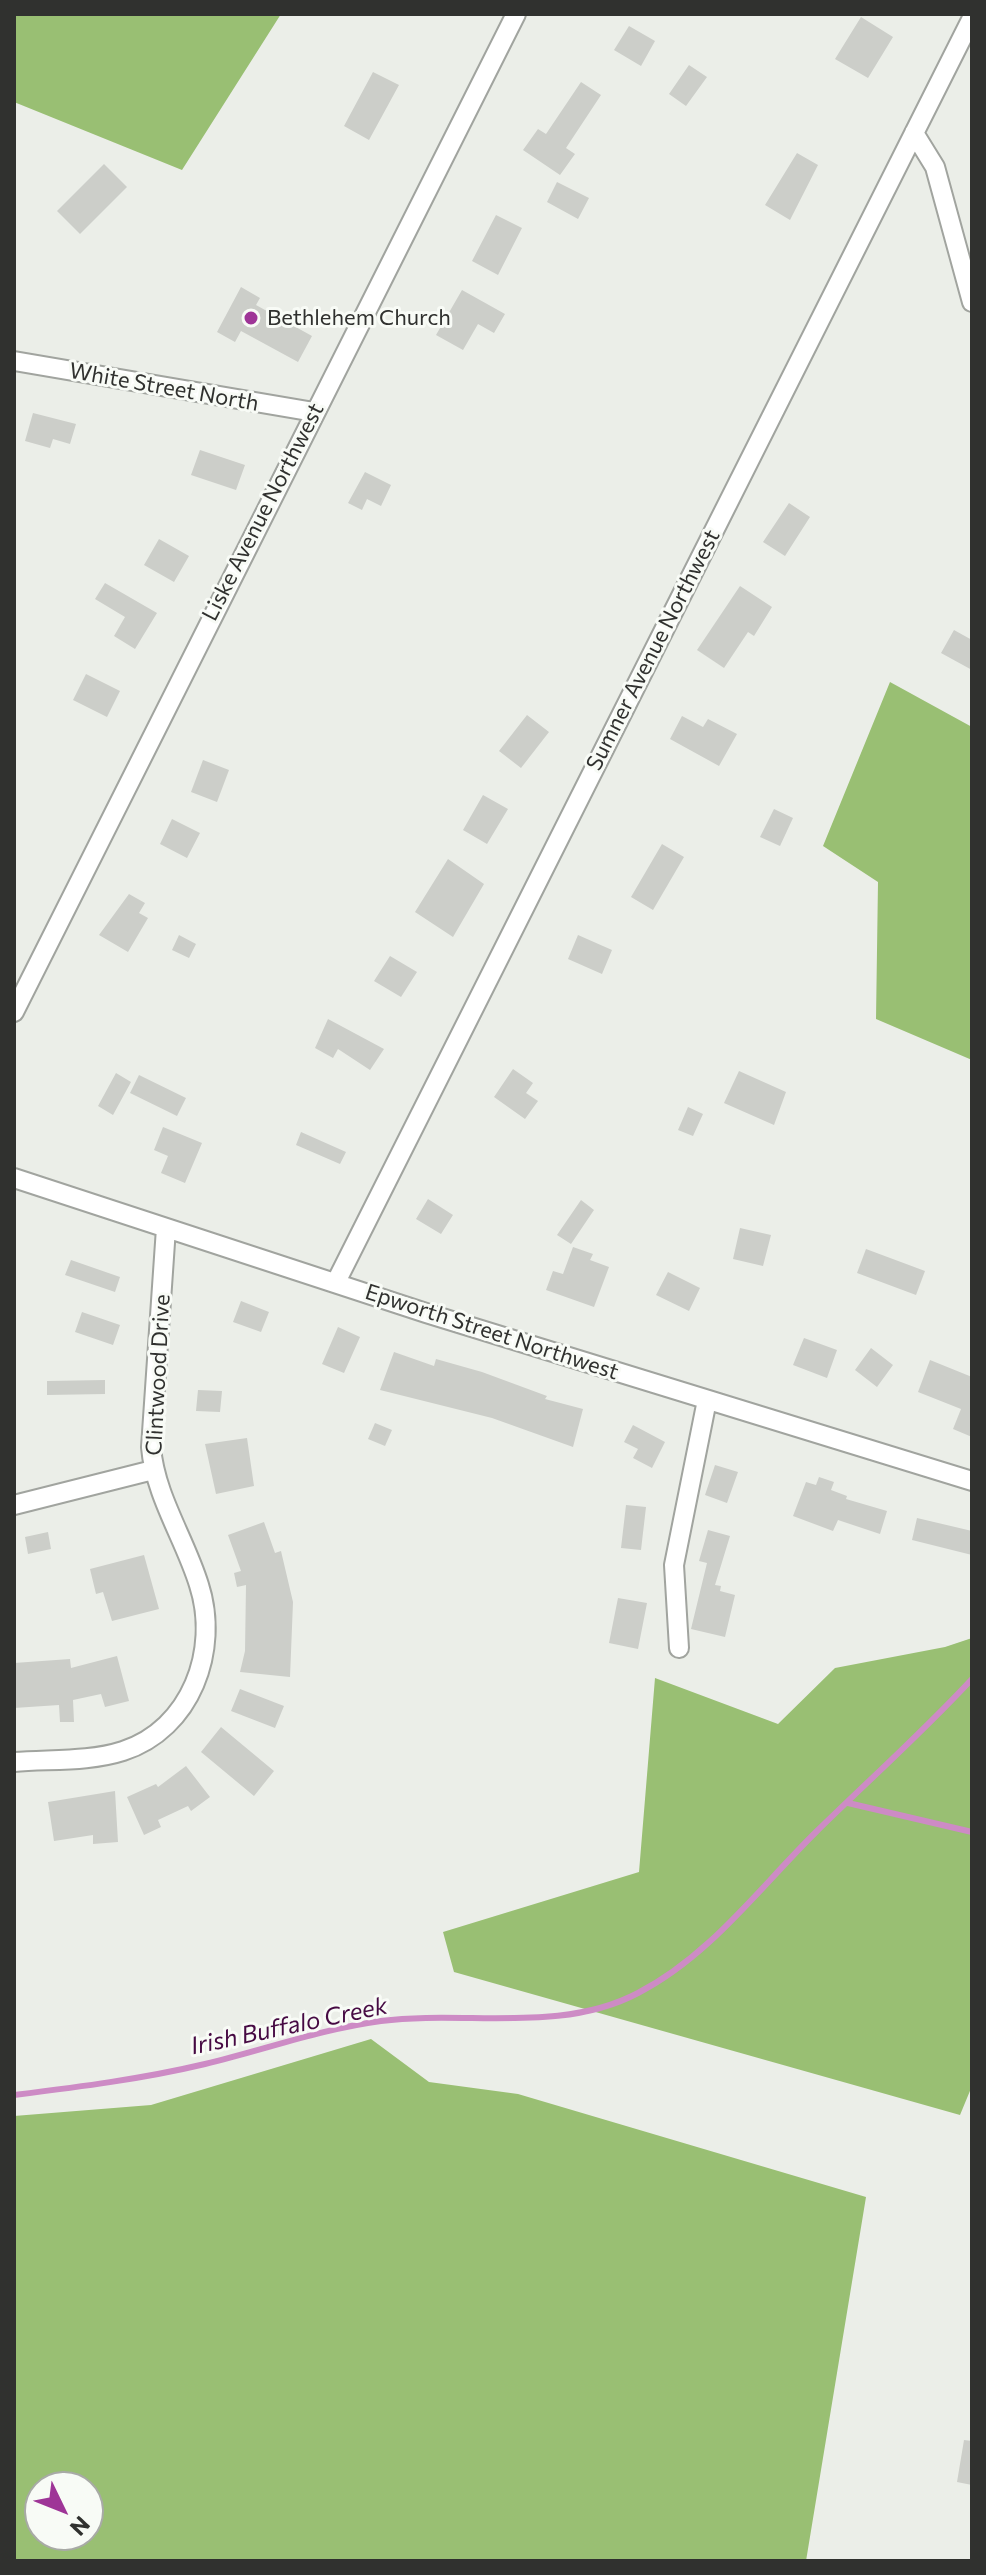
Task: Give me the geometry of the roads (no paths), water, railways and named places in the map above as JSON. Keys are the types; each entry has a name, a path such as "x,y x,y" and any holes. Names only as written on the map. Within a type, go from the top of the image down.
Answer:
{"street":[{"name":"Liske Avenue Northwest","path":"14,1012 516,14"},
{"name":"Sumner Avenue Northwest","path":"336,1282 972,18"},
{"path":"914,133 935,167 972,302"},
{"name":"White Street North","path":"14,361 314,412"},
{"name":"Epworth Street Northwest","path":"14,1178 707,1400 972,1481"},
{"name":"Clintwood Drive","path":"14,1762 102,1756 126,1750 158,1734 193,1690 204,1656 206,1617 200,1587 153,1470 151,1447 166,1228"},
{"path":"679,1648 674,1565 707,1400"},
{"path":"14,1505 153,1470"}],"waterway":[{"name":"Irish Buffalo Creek","path":"14,2095 181,2069 315,2034 381,2021 545,2017 608,2006 638,1993 664,1978 711,1940 972,1679"},
{"path":"848,1803 972,1832"}],"place":[{"name":"Bethlehem Church","path":"251,318"}]}
